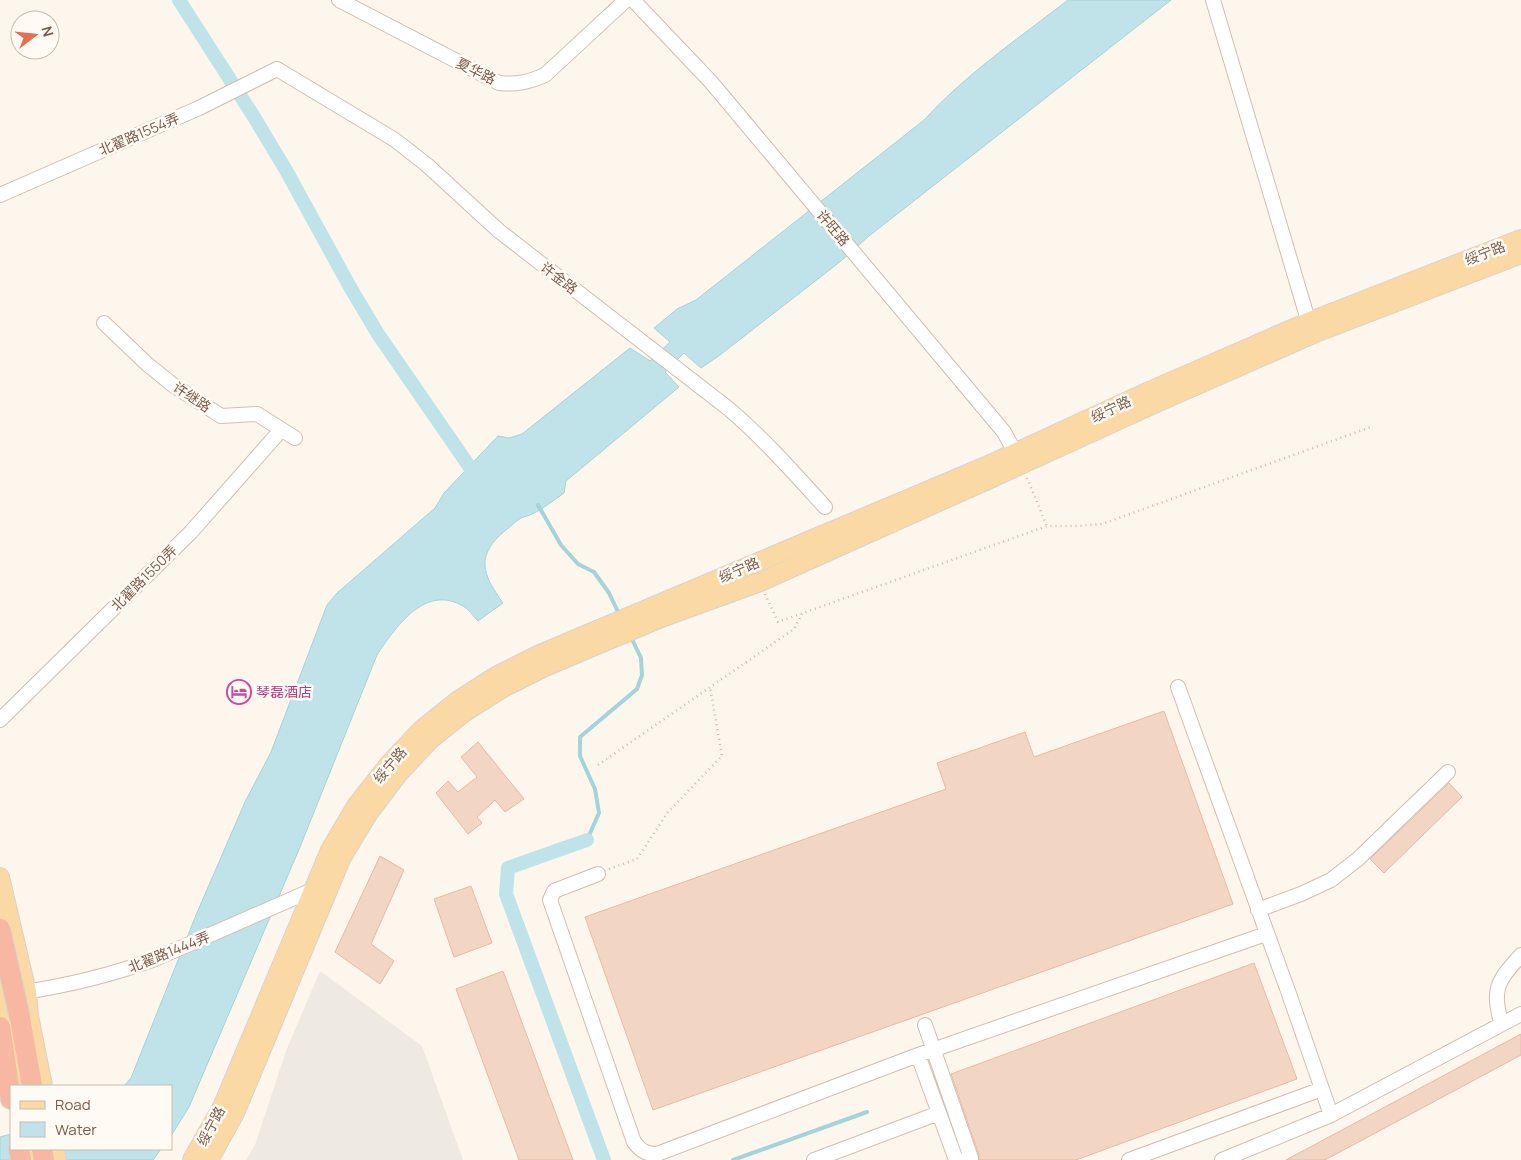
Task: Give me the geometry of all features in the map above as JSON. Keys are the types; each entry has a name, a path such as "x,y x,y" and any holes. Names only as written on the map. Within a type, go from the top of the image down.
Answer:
{"highway":[{"path":"0,929 20,1018 20,1085"},
{"path":"0,1027 19,1085"}],"main road":[{"name":"绥宁路","path":"658,612 760,582 1019,458 1152,405 1310,328 1521,239"},
{"name":"绥宁路","path":"1310,328 1521,254"},
{"name":"绥宁路","path":"192,1160 222,1107 330,850 356,806 389,764 421,730 457,700 496,676 540,654 658,612 986,466 1019,458"},
{"name":"绥宁路","path":"209,1160 234,1113 342,857 368,814 399,773 430,740 465,712 502,688 623,626"},
{"path":"0,877 27,992 29,1016 43,1085"},
{"path":"0,971 19,1085"}],"street":[{"name":"夏华路","path":"340,0 498,82 512,85 534,80 545,75 626,0"},
{"name":"许旺路","path":"633,0 711,82 1004,432 1019,458"},
{"path":"1213,0 1310,328"},
{"name":"北翟路1554弄","path":"0,195 215,101 277,69"},
{"name":"许金路","path":"277,69 395,140 427,165 499,231 748,425 785,462 825,507"},
{"name":"许继路","path":"104,323 147,364 173,385 221,416 257,414 295,438"},
{"name":"北翟路1550弄","path":"0,720 196,527 281,430"},
{"path":"1178,687 1331,1115"},
{"path":"1258,910 1302,894 1331,880 1358,859 1448,772"},
{"path":"598,874 554,891 550,900 634,1142 640,1150 648,1154 657,1154 918,1055 1266,934"},
{"name":"北翟路1444弄","path":"3,996 94,979 155,959 331,882"},
{"path":"1501,1024 1496,997 1498,986 1503,976 1521,955"},
{"path":"1222,1160 1251,1154 1331,1115 1521,1014"},
{"path":"925,1025 971,1158 964,1160"},
{"path":"918,1055 956,1160"},
{"path":"1129,1160 1322,1089"},
{"path":"814,1160 939,1113"}],"path":[{"path":"760,582 778,622 1047,526 1102,524 1371,427"},
{"path":"1019,458 1047,526"},
{"path":"598,765 794,629 802,614"},
{"path":"598,874 637,859 668,812 722,756 710,688"}],"shaded area":[{"path":"320,971 422,1046 463,1160 246,1160 255,1145 286,1051"}],"water":[{"path":"1068,0 1171,0 720,355 701,368 684,353 665,372 679,387 566,481 564,493 540,510 521,518 496,539 486,556 485,565 490,583 503,603 478,621 461,605 448,600 435,601 423,605 412,612 402,622 377,655 300,847 189,1107 172,1134 172,1085 125,1085 131,1078 196,915 245,802 271,752 327,605 337,593 435,508 444,493 498,436 509,438 522,434 630,348 650,361 670,342 654,328 677,309 696,300 924,120 957,87"},
{"path":"10,1134 10,1150 160,1150 153,1160 0,1160 0,1137"}],"building":[{"path":"1164,711 1233,904 653,1110 585,917 946,789 937,763 1025,732 1034,757"},
{"path":"478,742 524,799 505,812 495,800 477,817 482,823 468,834 436,793 448,781 458,792 477,777 461,757"},
{"path":"1449,783 1462,797 1384,873 1370,859"},
{"path":"380,856 404,870 371,944 394,961 380,984 335,952"},
{"path":"471,886 492,943 454,957 434,899"},
{"path":"1254,963 1297,1079 1076,1160 979,1160 979,1155 951,1074"},
{"path":"503,971 573,1160 519,1160 456,989"},
{"path":"1521,1034 1521,1055 1325,1160 1286,1160"}],"waterway":[{"path":"179,0 287,172 378,334 480,482"},
{"path":"538,505 561,545 578,564 594,572 609,593 620,616"},
{"path":"587,840 599,813 595,789 580,756 580,737 637,689 642,675 641,658 630,635"},
{"path":"587,840 508,868 506,894 604,1160"},
{"path":"733,1160 867,1112"}],"place":[{"name":"琴磊酒店","path":"239,692"}]}
